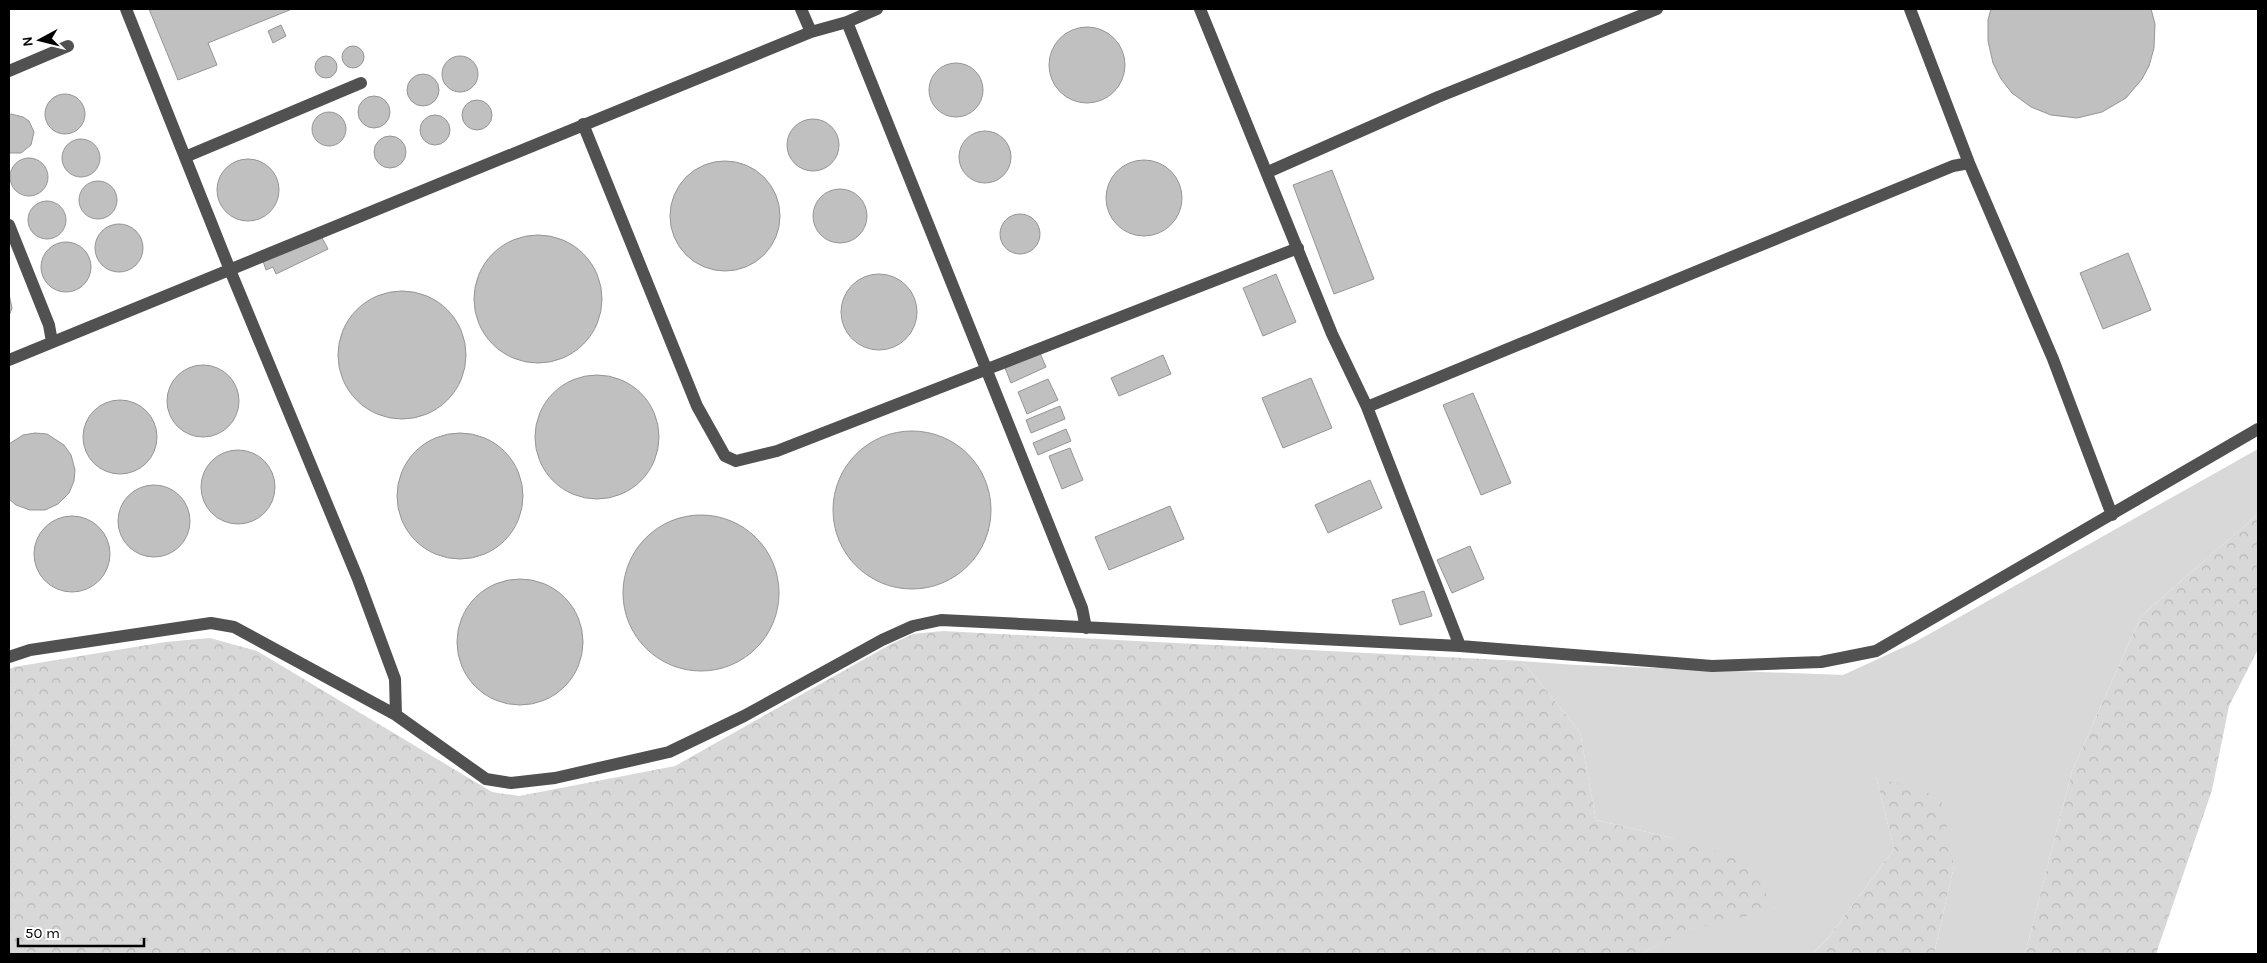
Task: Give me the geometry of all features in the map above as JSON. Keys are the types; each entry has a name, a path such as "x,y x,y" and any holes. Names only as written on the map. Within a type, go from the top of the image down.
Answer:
{"street":[{"path":"126,9 230,270 358,579 395,679 396,715"},
{"path":"801,9 811,32"},
{"path":"9,360 583,124 811,32 847,22 877,9"},
{"path":"1200,9 1268,172 1332,334 1367,408 1460,646"},
{"path":"1268,172 1438,97 1657,9"},
{"path":"1910,9 1969,163 2053,359 2112,515"},
{"path":"847,22 988,368 1082,608 1086,628"},
{"path":"9,71 68,46"},
{"path":"185,157 361,83"},
{"path":"583,124 697,406 725,456 736,461 777,451 1298,248"},
{"path":"1367,408 1953,166 1969,163"},
{"path":"9,225 49,325 52,342"},
{"path":"9,657 30,650 211,623 234,627 396,715 486,779 511,784 555,778 669,752 744,716 882,640 912,626 940,620 1460,646 1712,666 1821,662 1876,651 2258,429"}],"green space":[{"path":"2258,449 2258,514 2141,616 2072,771 2025,954 1934,954 1954,866 1876,777 1894,849 1828,938 1812,954 1642,954 1683,931 1775,908 1672,838 1596,820 1580,732 1522,661 1576,665 1843,675 1915,642"},
{"path":"2258,514 2258,649 2229,706 2212,790 2156,954 2025,954 2072,771 2141,616"},
{"path":"943,631 1522,661 1580,732 1596,820 1672,838 1746,860 1775,909 1684,931 1642,954 9,954 9,669 14,667 165,642 210,638 257,651 492,792 519,796 675,766 891,644 913,634"},
{"path":"1876,777 1941,797 1954,866 1934,954 1812,954 1828,938 1894,849"}],"building":[{"path":"149,9 292,9 208,43 217,65 178,80"},
{"path":"1991,9 2151,9 2155,24 2154,48 2149,66 2142,79 2126,98 2102,112 2077,118 2051,115 2031,107 2012,93 2001,79 1993,63 1988,41 1988,20"},
{"path":"281,25 286,36 273,43 268,31"},
{"path":"1087,27 1101,30 1114,38 1122,51 1125,65 1122,79 1114,92 1101,100 1087,103 1073,100 1060,92 1052,79 1049,65 1052,51 1060,38 1073,30"},
{"path":"353,46 363,53 364,57 357,67 353,68 343,61 342,57 349,47"},
{"path":"326,56 334,59 337,67 334,75 326,78 318,75 315,67 318,59"},
{"path":"460,56 467,57 473,61 477,67 477,81 473,87 467,91 460,92 453,91 447,87 443,81 442,74 443,67 447,61 453,57"},
{"path":"956,63 975,71 983,90 975,109 956,117 937,109 929,90 937,71"},
{"path":"423,74 435,78 439,90 435,102 423,106 411,102 407,90 411,78"},
{"path":"65,94 79,100 85,114 79,128 65,134 51,128 45,114 51,100"},
{"path":"374,96 385,101 390,112 385,123 374,128 363,123 358,112 363,101"},
{"path":"477,100 488,104 492,115 488,126 477,130 466,126 462,115 466,104"},
{"path":"329,112 341,117 346,129 341,141 329,146 317,141 312,129 317,117"},
{"path":"9,115 23,117 29,121 34,132 31,145 21,153 9,153"},
{"path":"435,115 441,116 449,124 449,136 441,144 435,145 429,144 421,136 420,130 421,124 429,116"},
{"path":"813,119 823,121 831,127 837,135 839,145 837,155 831,163 823,169 813,171 803,169 795,163 789,155 787,145 789,135 795,127 803,121"},
{"path":"985,131 999,135 1007,143 1011,157 1007,171 999,179 985,183 971,179 963,171 959,157 963,143 971,135"},
{"path":"390,136 396,137 401,141 405,146 405,158 401,163 396,167 390,168 384,167 379,163 375,158 374,152 375,146 379,141 384,137"},
{"path":"81,139 94,145 100,158 94,171 81,177 68,171 62,158 68,145"},
{"path":"29,158 42,164 48,177 42,190 29,196 16,190 10,177 16,164"},
{"path":"248,159 260,162 270,168 276,178 279,190 276,202 270,212 260,218 248,221 236,218 226,212 220,202 217,190 220,178 226,168 236,162"},
{"path":"1144,160 1159,163 1171,171 1179,183 1182,198 1179,213 1171,225 1159,233 1144,236 1129,233 1117,225 1109,213 1106,198 1109,183 1117,171 1129,163"},
{"path":"725,161 746,165 764,177 776,195 780,216 776,237 764,255 746,267 725,271 704,267 686,255 674,237 670,216 674,195 686,177 704,165"},
{"path":"1332,170 1374,279 1334,294 1293,185"},
{"path":"98,181 111,187 117,200 111,213 98,219 85,213 79,200 85,187"},
{"path":"835,189 845,189 859,197 865,206 867,216 865,226 859,235 845,243 835,243 825,238 818,231 813,221 813,211 818,201 825,194"},
{"path":"47,201 60,207 66,220 60,233 47,239 34,233 28,220 34,207"},
{"path":"1024,214 1031,217 1037,223 1040,234 1039,242 1031,251 1024,254 1016,254 1009,251 1001,242 1000,230 1003,223 1012,215"},
{"path":"114,224 124,224 136,231 143,243 143,253 136,265 124,272 114,272 106,268 99,261 95,253 95,243 99,235 106,228"},
{"path":"320,234 328,249 276,274 273,267 266,270 263,261"},
{"path":"538,235 563,240 583,254 597,274 602,299 597,324 583,344 563,358 538,363 513,358 493,344 479,324 474,299 479,274 493,254 513,240"},
{"path":"66,242 76,244 84,249 89,257 91,267 89,277 84,285 76,290 66,292 56,290 48,285 43,277 41,267 43,257 48,249 56,244"},
{"path":"2128,253 2151,310 2103,329 2080,273"},
{"path":"879,274 894,277 906,285 914,297 917,312 914,327 906,339 894,347 879,350 864,347 852,339 844,327 841,312 844,297 852,285 864,277"},
{"path":"1276,274 1296,322 1263,336 1243,288"},
{"path":"402,291 427,296 447,310 461,330 466,355 461,380 447,400 427,414 402,419 377,414 357,400 343,380 338,355 343,330 357,310 377,296"},
{"path":"9,294 12,308 9,316"},
{"path":"1040,353 1046,367 1011,383 1005,368"},
{"path":"1163,355 1171,374 1119,396 1111,378"},
{"path":"210,365 229,375 237,387 239,401 237,415 229,427 217,435 196,437 177,427 169,415 167,394 177,375 189,367"},
{"path":"597,375 621,380 632,385 641,393 649,402 654,413 659,437 654,461 649,472 641,481 632,489 621,494 597,499 573,494 562,489 553,481 545,472 540,461 535,437 540,413 545,402 553,393 562,385 573,380"},
{"path":"1311,378 1332,428 1283,448 1262,398"},
{"path":"1048,379 1058,400 1027,414 1018,392"},
{"path":"1473,393 1511,483 1481,495 1443,405"},
{"path":"113,400 127,400 141,406 151,416 157,430 155,451 141,468 127,474 113,474 99,468 89,458 83,444 83,430 89,416 99,406"},
{"path":"1060,406 1065,419 1031,433 1026,420"},
{"path":"1066,429 1071,441 1038,455 1033,443"},
{"path":"912,431 942,437 956,444 968,454 978,466 985,480 991,510 985,540 978,554 968,566 956,576 942,583 912,589 882,583 868,576 856,566 846,554 839,540 833,510 839,480 846,466 856,454 868,444 882,437"},
{"path":"460,433 484,437 505,451 519,472 523,496 519,520 505,541 484,555 460,559 436,555 415,541 401,520 397,496 401,472 415,451 436,437"},
{"path":"47,434 64,445 71,455 75,470 74,481 69,493 58,504 45,510 30,510 16,505 9,499 9,444 23,435"},
{"path":"1070,448 1083,480 1062,489 1049,456"},
{"path":"238,450 252,453 264,461 272,473 275,487 272,501 264,513 252,521 238,524 224,521 212,513 204,501 201,487 204,473 212,461 224,453"},
{"path":"1370,480 1382,508 1328,533 1315,505"},
{"path":"161,485 180,495 188,507 190,521 188,535 180,547 168,555 147,557 128,547 120,535 118,514 128,495 140,487"},
{"path":"1170,506 1184,539 1109,570 1095,537"},
{"path":"693,515 709,515 724,518 738,524 751,532 762,543 776,570 779,593 778,608 770,630 762,643 751,654 724,668 709,671 693,671 678,668 664,662 651,654 640,643 626,616 623,601 623,585 626,570 632,556 640,543 651,532 678,518"},
{"path":"65,516 79,516 93,522 104,533 110,547 107,569 99,581 79,592 65,592 51,586 40,575 34,561 34,547 40,533 51,522"},
{"path":"1470,546 1484,579 1452,593 1437,560"},
{"path":"520,579 544,584 565,597 578,618 583,642 578,666 565,687 544,700 520,705 496,700 475,687 462,666 457,642 462,618 475,597 496,584"},
{"path":"1424,591 1432,616 1400,625 1392,600"}]}
